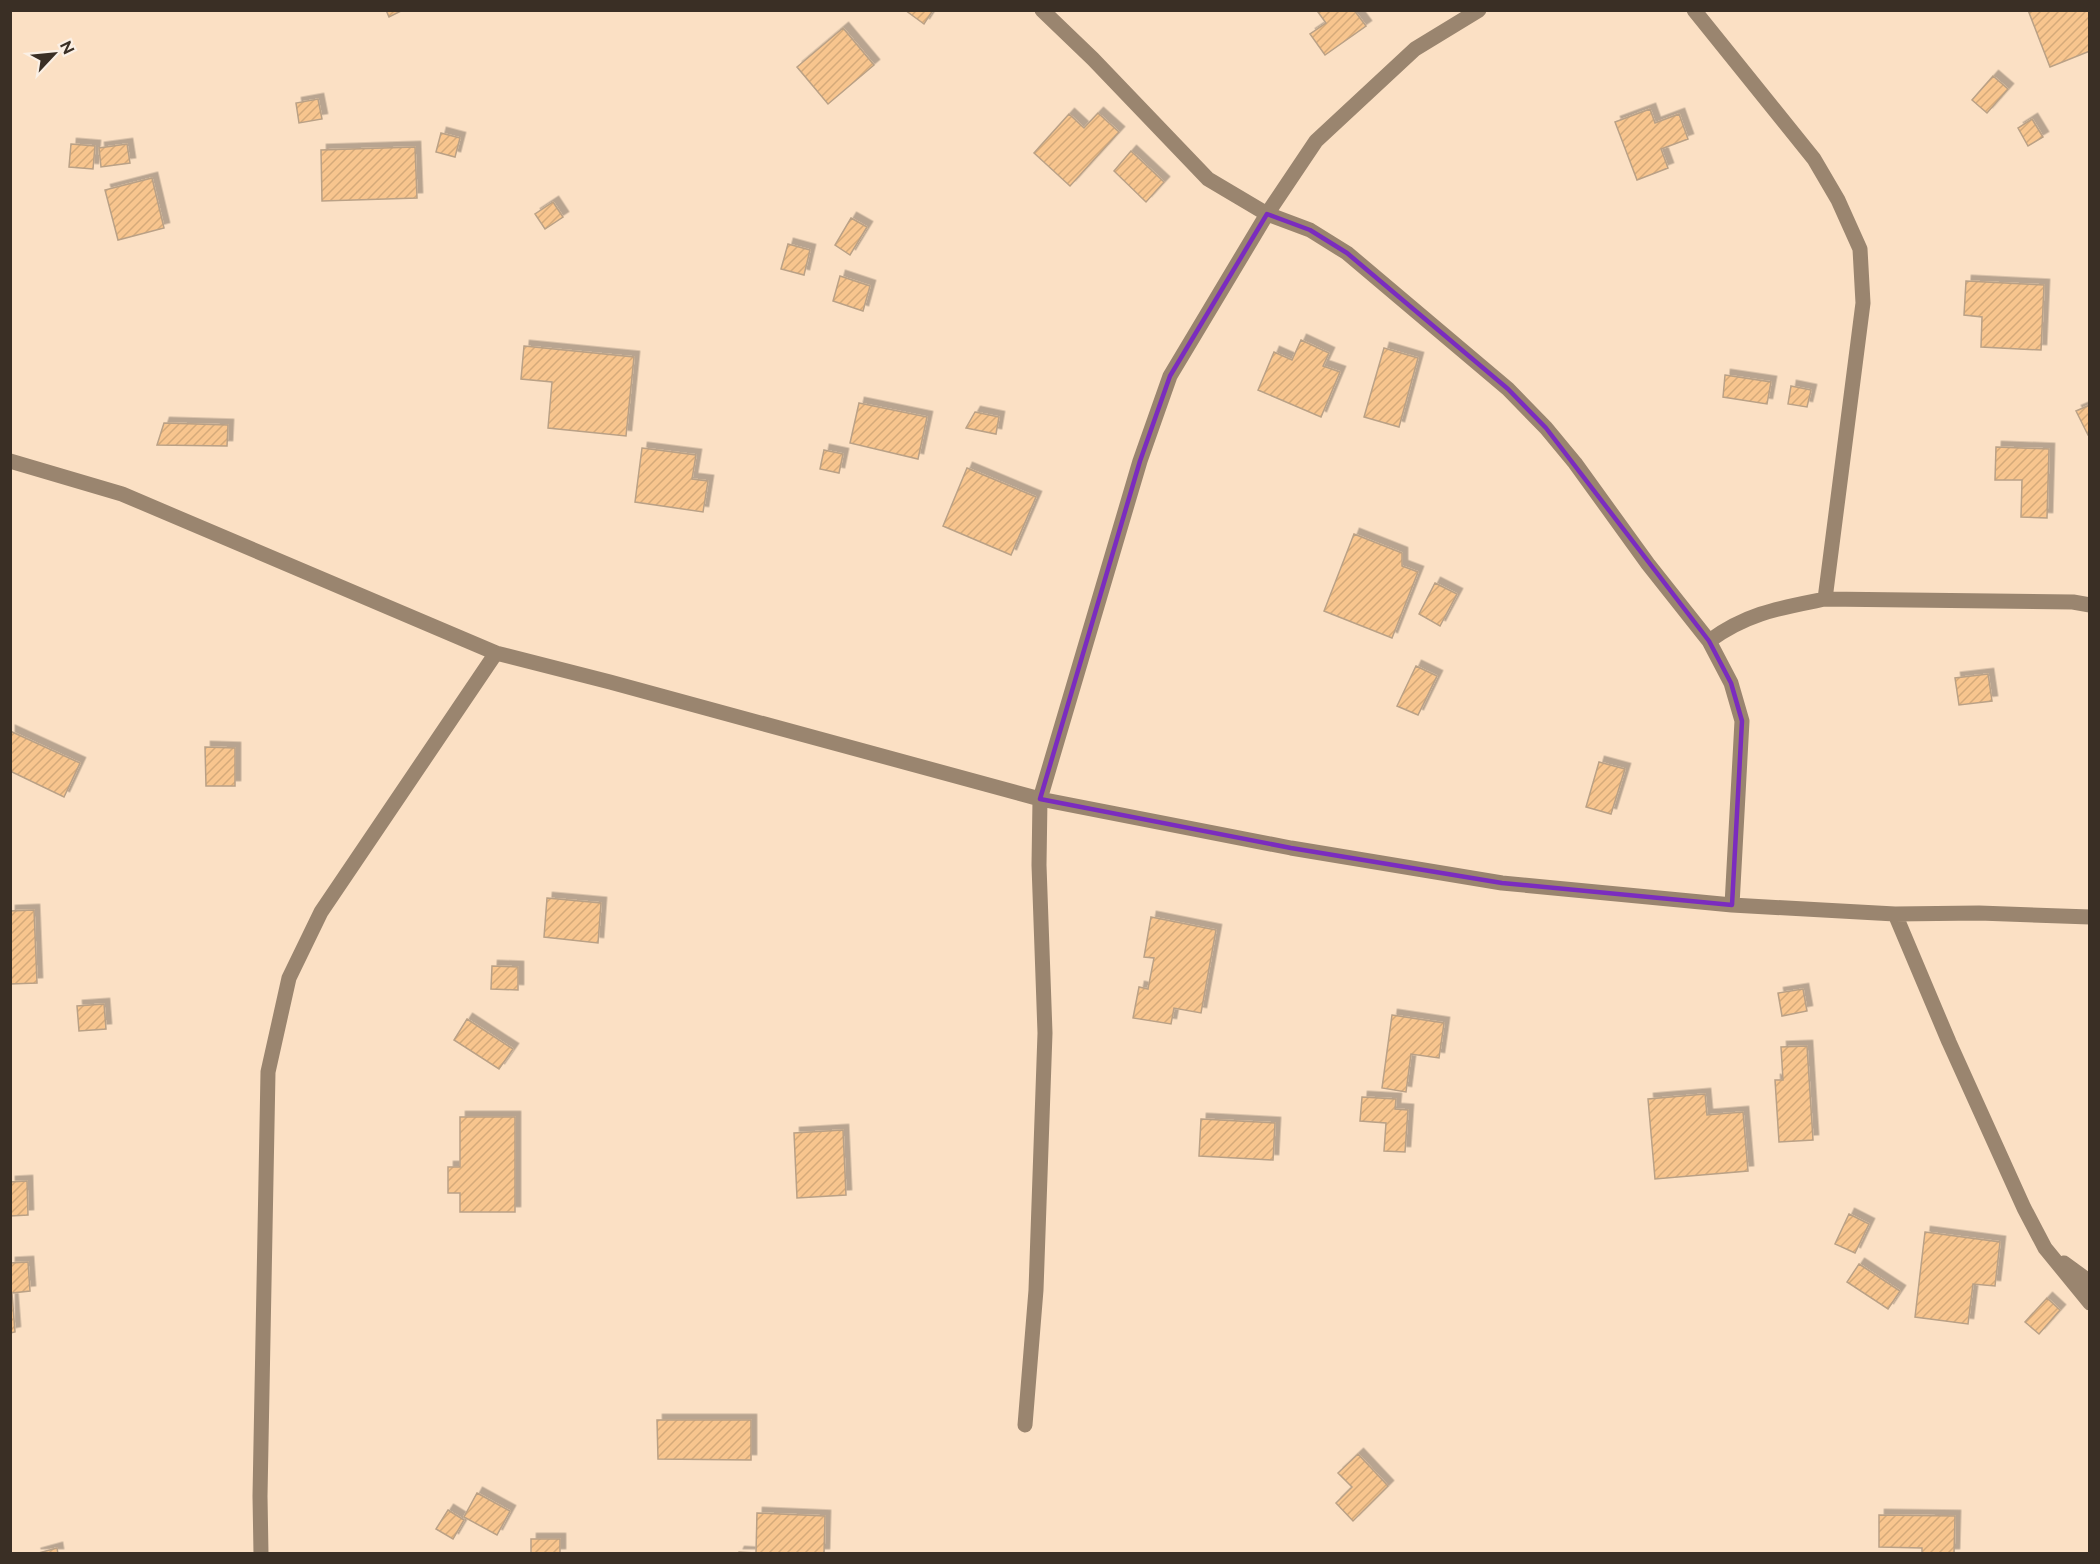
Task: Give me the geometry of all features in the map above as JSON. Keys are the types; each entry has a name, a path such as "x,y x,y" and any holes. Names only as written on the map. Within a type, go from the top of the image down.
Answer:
{"street":[{"path":"1042,10 1093,59 1208,179 1266,213 1310,230 1347,252 1508,389 1546,428 1575,463 1648,564 1709,641 1731,683 1742,721 1732,905"},
{"path":"1025,1425 1036,1290 1045,1033 1039,866 1040,799 1140,461 1170,376 1266,213 1316,141 1415,49 1479,10"},
{"path":"1694,10 1814,159 1838,200 1860,249 1863,303 1825,599"},
{"path":"10,461 123,494 496,653 1040,799 1291,848 1502,883 1732,905 1895,914 1979,913 2090,917"},
{"path":"1709,641 1730,626 1755,615 1825,599 2061,602 2090,605"},
{"path":"261,1554 260,1496 268,1072 289,978 321,912 496,653"},
{"path":"1895,914 1949,1042 2024,1208 2045,1248 2090,1303"},
{"path":"2045,1248 2090,1282"}],"highlighted area":[{"path":"1267,214 1310,230 1347,253 1508,389 1546,428 1709,641 1731,683 1742,721 1732,905 1502,883 1291,848 1040,799 1140,461 1170,376"}],"building":[{"path":"386,10 403,10 389,17"},
{"path":"905,10 933,10 924,24"},
{"path":"1320,10 1354,10 1366,26 1325,55 1310,34 1326,23 1318,12"},
{"path":"2028,10 2090,10 2090,51 2050,67"},
{"path":"843,28 874,65 828,104 797,67"},
{"path":"1993,76 2008,89 1987,113 1972,100"},
{"path":"318,99 322,119 299,123 296,103"},
{"path":"1650,109 1655,123 1679,114 1688,139 1661,149 1668,168 1637,180 1615,122"},
{"path":"1098,113 1119,132 1070,186 1034,153 1069,114 1084,128"},
{"path":"2032,119 2043,137 2028,146 2018,128"},
{"path":"441,133 460,138 455,157 436,152"},
{"path":"71,144 95,146 93,169 69,167"},
{"path":"127,144 130,163 101,167 99,148"},
{"path":"415,147 417,198 322,201 321,150"},
{"path":"1131,151 1164,182 1146,202 1114,171"},
{"path":"152,178 164,228 118,240 105,190"},
{"path":"553,202 563,217 545,229 535,214"},
{"path":"851,218 867,227 850,255 835,245"},
{"path":"788,244 810,250 804,275 781,269"},
{"path":"840,276 870,286 863,311 833,301"},
{"path":"1966,281 2044,285 2041,350 1981,347 1982,317 1964,315"},
{"path":"1301,340 1329,353 1323,366 1340,372 1321,417 1258,390 1274,352 1292,360"},
{"path":"524,346 634,357 626,436 548,428 552,382 521,379"},
{"path":"1384,348 1418,358 1399,427 1364,417"},
{"path":"1725,375 1771,382 1767,404 1723,397"},
{"path":"1791,386 1811,390 1807,407 1788,404"},
{"path":"859,403 927,417 918,459 850,443"},
{"path":"2090,405 2090,434 2088,435 2076,411"},
{"path":"975,412 999,417 996,434 966,428"},
{"path":"164,423 228,425 227,446 157,445"},
{"path":"1996,447 2049,449 2047,518 2021,517 2022,480 1995,480"},
{"path":"642,448 696,455 692,479 708,481 703,512 635,502"},
{"path":"824,450 843,454 839,473 820,469"},
{"path":"967,468 1036,497 1011,555 943,526"},
{"path":"1354,534 1402,553 1402,566 1418,572 1392,638 1324,611"},
{"path":"1435,583 1457,594 1440,626 1419,614"},
{"path":"1416,666 1437,676 1418,715 1397,706"},
{"path":"1988,674 1992,701 1959,705 1955,678"},
{"path":"10,731 80,763 64,797 10,771"},
{"path":"205,747 235,748 235,786 206,786"},
{"path":"1599,762 1625,769 1611,814 1586,807"},
{"path":"547,898 601,903 598,943 544,937"},
{"path":"34,910 37,983 10,984 10,911"},
{"path":"1151,917 1216,930 1201,1013 1174,1008 1171,1024 1133,1018 1139,987 1148,989 1154,958 1144,957"},
{"path":"492,966 518,967 518,990 491,989"},
{"path":"1803,989 1807,1011 1782,1016 1778,993"},
{"path":"104,1004 106,1029 79,1031 77,1006"},
{"path":"1392,1015 1444,1023 1439,1058 1411,1054 1406,1092 1382,1088"},
{"path":"467,1019 513,1049 499,1069 454,1040"},
{"path":"1807,1046 1813,1140 1779,1142 1775,1080 1783,1080 1781,1047"},
{"path":"1705,1094 1707,1115 1743,1112 1748,1171 1655,1179 1648,1099"},
{"path":"1362,1097 1396,1099 1395,1109 1408,1110 1405,1152 1384,1151 1386,1123 1360,1121"},
{"path":"460,1117 515,1117 515,1212 460,1212 460,1193 448,1193 448,1167 460,1167"},
{"path":"1201,1119 1275,1123 1273,1160 1199,1156"},
{"path":"843,1130 846,1195 797,1198 794,1133"},
{"path":"27,1181 28,1215 10,1216 10,1182"},
{"path":"1849,1214 1869,1224 1855,1253 1835,1244"},
{"path":"1925,1232 2000,1242 1995,1286 1973,1284 1968,1324 1915,1317"},
{"path":"28,1262 30,1291 12,1293 15,1332 10,1333 10,1263"},
{"path":"1859,1264 1900,1291 1888,1309 1847,1282"},
{"path":"2047,1298 2060,1310 2039,1334 2025,1322"},
{"path":"657,1420 751,1420 751,1460 658,1459"},
{"path":"1358,1454 1388,1486 1353,1521 1336,1503 1352,1487 1338,1473"},
{"path":"477,1493 510,1511 497,1535 464,1517"},
{"path":"448,1510 464,1520 453,1539 436,1529"},
{"path":"757,1513 825,1516 824,1554 738,1554 739,1552 756,1553"},
{"path":"1879,1515 1955,1516 1954,1554 1922,1554 1922,1548 1879,1547"},
{"path":"531,1539 560,1539 560,1554 531,1554"},
{"path":"57,1548 58,1554 35,1554"}]}
